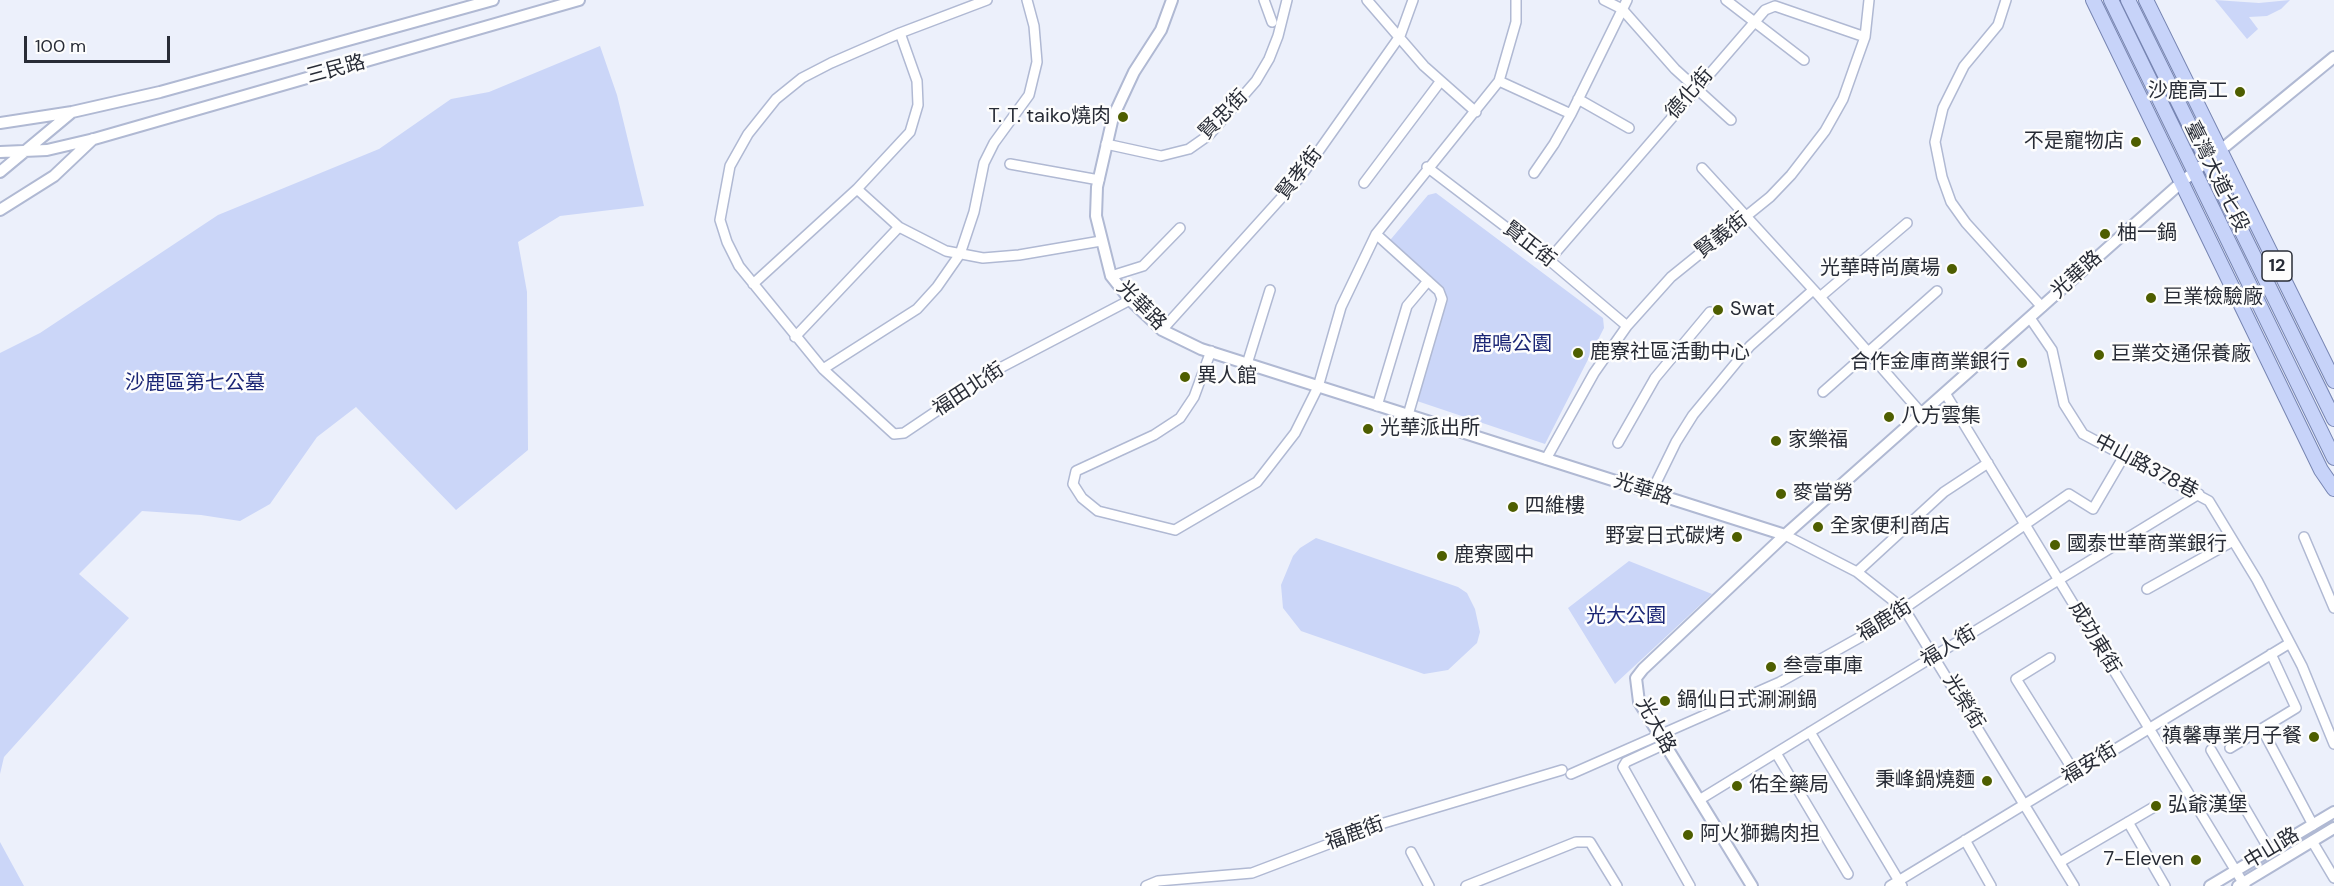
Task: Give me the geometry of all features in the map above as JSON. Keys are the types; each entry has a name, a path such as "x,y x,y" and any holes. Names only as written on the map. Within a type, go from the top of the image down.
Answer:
{"main road":[{"name":"臺灣大道七段","path":"2093,0 2183,181 2321,470 2334,489"},
{"name":"臺灣大道七段","path":"2111,0 2334,458"},
{"name":"臺灣大道七段","path":"2128,0 2334,419"},
{"name":"臺灣大道七段","path":"2146,0 2334,381"},
{"name":"臺灣大道七段","path":"2173,162 2195,171"}],"street":[{"name":"三民路","path":"0,123 72,112 253,67 346,39 493,0"},
{"name":"三民路","path":"0,152 25,152 94,139 579,0"},
{"name":"福田北街","path":"987,0 900,33 802,78 776,99 748,134 730,166 720,220 739,266 823,369 894,434 904,433 1002,367 1130,300"},
{"path":"823,369 917,309 960,254 974,212 984,163 994,143 1029,95 1037,62 1034,26 1027,0"},
{"name":"光華路","path":"1172,0 1161,30 1122,96 1106,144 1099,180 1096,216 1111,276 1130,300 1162,330 1176,339 1247,364 1785,535 2183,181 2333,61"},
{"path":"1264,0 1272,22"},
{"name":"賢忠街","path":"1106,144 1161,156 1189,149 1209,135 1256,81 1269,59 1278,36 1287,0"},
{"path":"1367,0 1440,82 1476,112"},
{"name":"賢孝街","path":"1162,330 1301,176 1400,36 1412,10 1413,0"},
{"path":"1211,351 1194,397 1180,418 1154,435 1076,471 1073,484 1082,498 1098,510 1175,530 1257,482 1295,433 1318,387 1341,307 1376,234 1427,167 1476,112 1499,81 1516,22 1516,0"},
{"path":"1604,0 1624,5 1696,88 1731,120"},
{"path":"1726,0 1755,20 1804,60"},
{"name":"賢義街","path":"1546,459 1593,373 1627,326 1671,277 1747,218 1791,176 1824,131 1843,99 1864,37 1869,0"},
{"path":"2006,0 1998,24 1964,66 1943,108 1935,142 1942,177 1951,202 1966,223 2042,307"},
{"name":"德化街","path":"1549,260 1770,4 1864,37"},
{"path":"1534,173 1554,144 1624,5"},
{"path":"753,284 857,189 910,132 918,105 917,81 900,33"},
{"path":"1499,81 1570,114"},
{"path":"1364,183 1440,82"},
{"path":"1578,99 1629,128"},
{"name":"三民路","path":"0,172 72,112"},
{"name":"三民路","path":"0,210 54,176 94,139"},
{"path":"1010,164 1099,180"},
{"name":"賢正街","path":"1427,167 1549,260 1627,326"},
{"path":"1702,168 1922,414"},
{"path":"857,189 899,227 921,240 960,254 983,258 1019,255 1101,241"},
{"path":"1651,493 1676,442 1693,415 1750,346 1907,223"},
{"path":"795,337 899,227"},
{"path":"1111,276 1143,266 1180,228"},
{"path":"1376,234 1439,291 1442,299 1408,415"},
{"path":"1377,406 1407,306 1428,281"},
{"path":"1247,364 1270,291"},
{"path":"1823,392 1937,291"},
{"path":"1617,443 1655,378 1710,312"},
{"name":"中山路378巷","path":"2030,318 2052,350 2064,404 2071,418 2084,434 2209,501 2289,643 2327,722 2334,744"},
{"name":"成功東街","path":"1945,393 2236,871 2242,885"},
{"name":"福鹿街","path":"1146,886 1158,881 1252,873 1384,823 1566,772 1662,739 1780,682 1905,610 2069,494 2093,509 2124,456"},
{"path":"1857,572 1944,492 1988,463"},
{"name":"福人街","path":"1699,800 2199,494"},
{"name":"光榮街","path":"1785,535 1857,572 1905,610 2074,886"},
{"name":"光大路","path":"1752,886 1639,702 1636,678 1785,535"},
{"path":"2304,537 2334,608"},
{"path":"2147,589 2233,541"},
{"name":"福安街","path":"1890,886 1901,883 1965,840 2289,643"},
{"path":"2230,748 2296,708 2271,654"},
{"path":"2050,658 2016,679 2075,773"},
{"path":"2262,729 2313,825"},
{"path":"1810,732 1901,883"},
{"path":"1662,739 1626,762 1623,767 1690,886"},
{"path":"2211,750 2270,851"},
{"path":"1776,753 1848,874"},
{"path":"2060,862 2154,807"},
{"name":"中山路","path":"2211,886 2334,812"},
{"path":"2128,822 2165,886"},
{"name":"中山路","path":"2242,885 2334,828"},
{"path":"1965,840 1991,886"},
{"path":"2312,841 2334,878"},
{"path":"1466,886 1576,842 1590,842 1617,886"},
{"path":"1411,852 1429,886"}],"green space":[{"path":"2215,0 2259,3 2290,0 2281,9 2267,16 2249,17 2258,29 2247,39"},
{"name":"沙鹿區第七公墓","path":"600,46 617,95 644,206 560,216 518,242 527,292 528,450 456,510 356,407 317,437 270,504 240,521 201,515 142,511 79,574 129,618 4,757 0,774 0,353 40,333 218,215 379,149 451,99 489,92"},
{"name":"鹿鳴公園","path":"1436,193 1603,318 1604,328 1545,444 1417,401 1442,316 1434,289 1386,245 1428,195"},
{"path":"1316,538 1458,587 1467,593 1475,609 1480,632 1477,643 1448,670 1424,674 1301,631 1283,608 1281,585 1293,556 1300,548"},
{"name":"光大公園","path":"1629,561 1712,594 1615,684 1568,608"},
{"path":"0,842 24,886 0,886"}],"place":[{"name":"沙鹿高工","path":"2240,92"},
{"name":"T. T. taiko燒肉","path":"1123,117"},
{"name":"不是寵物店","path":"2136,142"},
{"name":"柚一鍋","path":"2105,234"},
{"name":"光華時尚廣場","path":"1952,269"},
{"name":"巨業檢驗廠","path":"2151,298"},
{"name":"Swat","path":"1718,310"},
{"name":"鹿寮社區活動中心","path":"1578,353"},
{"name":"巨業交通保養廠","path":"2099,355"},
{"name":"合作金庫商業銀行","path":"2022,363"},
{"name":"異人館","path":"1185,377"},
{"name":"八方雲集","path":"1889,417"},
{"name":"光華派出所","path":"1368,429"},
{"name":"家樂福","path":"1776,441"},
{"name":"麥當勞","path":"1781,494"},
{"name":"四維樓","path":"1513,507"},
{"name":"全家便利商店","path":"1818,527"},
{"name":"野宴日式碳烤","path":"1737,537"},
{"name":"國泰世華商業銀行","path":"2055,545"},
{"name":"鹿寮國中","path":"1442,556"},
{"name":"叁壹車庫","path":"1771,667"},
{"name":"鍋仙日式涮涮鍋","path":"1665,701"},
{"name":"禛馨專業月子餐","path":"2314,737"},
{"name":"秉峰鍋燒麵","path":"1987,781"},
{"name":"佑全藥局","path":"1737,786"},
{"name":"弘爺漢堡","path":"2156,806"},
{"name":"阿火獅鵝肉担","path":"1688,835"},
{"name":"7-Eleven","path":"2196,860"}]}
